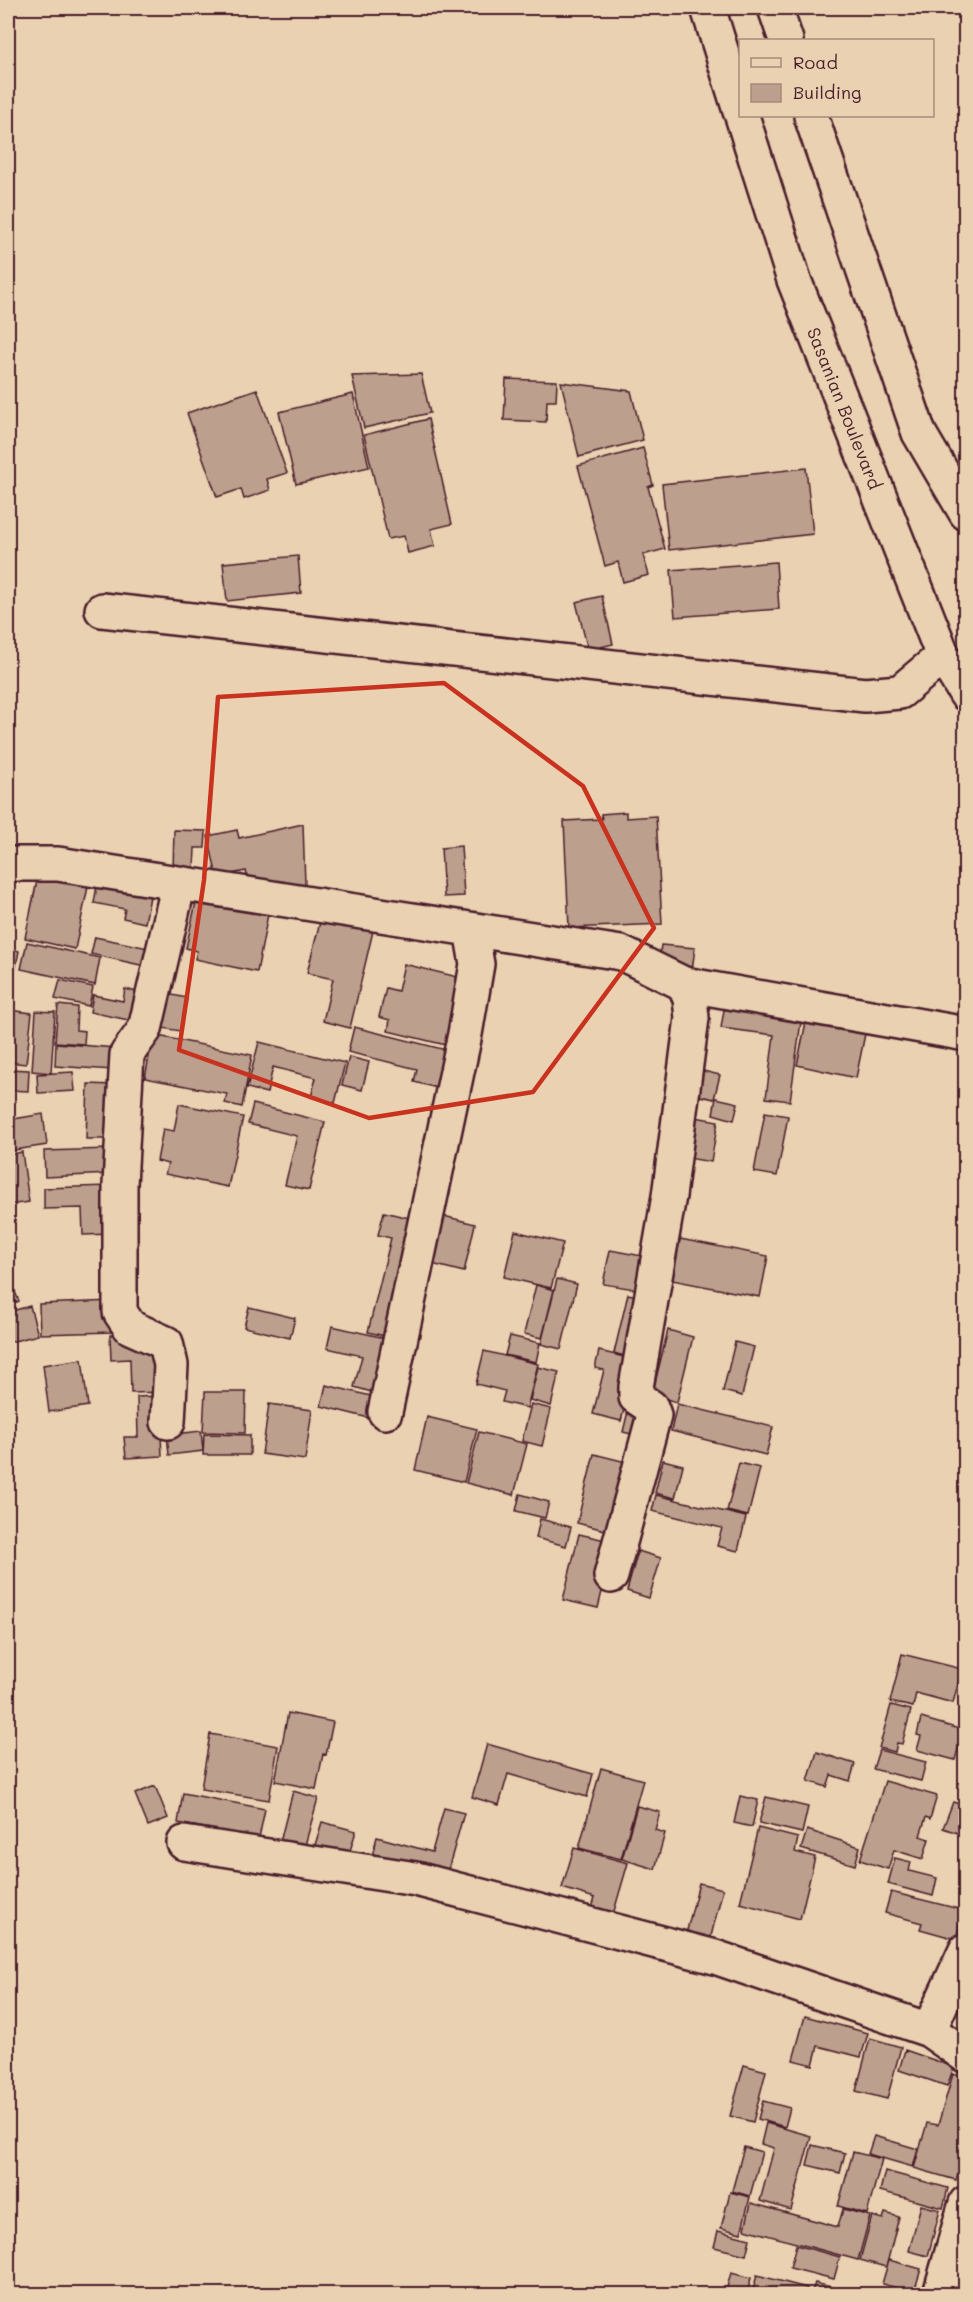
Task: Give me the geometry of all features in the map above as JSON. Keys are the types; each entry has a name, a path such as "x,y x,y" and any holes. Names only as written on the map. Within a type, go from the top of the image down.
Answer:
{"main road":[{"path":"708,8 739,105"},
{"path":"775,8 786,39"},
{"name":"Sasanian Boulevard","path":"742,117 794,280 943,656 966,694"},
{"path":"811,117 919,433 966,513"},
{"path":"102,610 865,695 900,692 943,656"},
{"path":"8,864 58,864 621,953 684,984 966,1034"},
{"path":"168,1422 171,1365 166,1343 130,1327 120,1311 120,1185 127,1054 145,1029 179,883"},
{"path":"385,1412 465,1034 477,964 471,930"},
{"path":"611,1576 654,1415 651,1407 636,1397 636,1387 669,1196 692,1018 690,998 684,984"},
{"path":"184,1843 416,1879 715,1958 929,2030 966,2056"},
{"path":"929,2030 966,1950"},
{"path":"940,2295 966,2203"}],"highlighted area":[{"path":"444,683 583,786 654,928 533,1092 369,1118 179,1050 204,880 218,697"}],"building":[{"path":"421,374 430,413 364,428 352,376"},
{"path":"506,379 557,381 556,401 547,401 546,422 504,420"},
{"path":"561,382 631,391 643,440 579,457"},
{"path":"257,389 287,473 267,479 270,490 244,499 241,489 217,497 187,413"},
{"path":"353,394 369,467 296,484 279,412"},
{"path":"428,419 452,524 431,529 435,546 408,553 404,536 388,539 364,435"},
{"path":"643,448 653,485 648,487 665,549 643,555 649,575 623,582 618,562 605,566 578,466"},
{"path":"806,468 813,534 669,550 662,484"},
{"path":"298,556 301,593 227,601 223,563"},
{"path":"776,562 779,609 675,617 671,570"},
{"path":"602,596 613,644 588,650 576,602"},
{"path":"626,812 626,818 656,816 662,924 569,928 564,821 602,819 601,814"},
{"path":"303,824 305,885 249,882 246,871 217,877 208,836 237,830 239,838"},
{"path":"174,830 206,831 205,848 195,848 194,871 173,871"},
{"path":"461,846 464,896 444,897 441,848"},
{"path":"39,871 89,882 75,949 25,938"},
{"path":"98,880 151,891 145,923 123,918 125,909 94,903"},
{"path":"196,902 269,909 257,972 195,959 197,951 186,948"},
{"path":"321,918 373,931 350,1028 323,1021 333,979 307,973"},
{"path":"95,937 158,950 154,968 91,954"},
{"path":"27,942 100,958 95,985 21,969"},
{"path":"661,945 695,948 692,970 658,967"},
{"path":"8,948 19,951 14,976 8,974"},
{"path":"404,964 470,980 454,1047 388,1031 390,1020 379,1017 386,988 398,991"},
{"path":"60,980 93,987 89,1006 55,999"},
{"path":"125,989 149,995 143,1023 90,1012 93,995 123,1001"},
{"path":"158,992 187,998 180,1031 151,1026"},
{"path":"725,1004 802,1014 790,1101 766,1098 774,1035 721,1028"},
{"path":"58,1005 77,1007 76,1030 85,1031 84,1044 55,1042"},
{"path":"8,1010 32,1013 26,1064 8,1062"},
{"path":"36,1011 55,1012 51,1073 32,1071"},
{"path":"806,1022 865,1034 856,1078 797,1065"},
{"path":"354,1027 454,1052 445,1090 414,1082 417,1069 348,1052"},
{"path":"153,1035 252,1055 242,1107 225,1103 227,1094 145,1078"},
{"path":"259,1042 345,1063 335,1103 311,1097 316,1078 273,1067 267,1093 247,1088"},
{"path":"56,1043 115,1048 113,1070 55,1066"},
{"path":"349,1057 369,1062 362,1090 342,1085"},
{"path":"8,1069 29,1070 28,1091 8,1090"},
{"path":"699,1070 720,1075 714,1099 692,1094"},
{"path":"73,1072 75,1091 38,1093 37,1074"},
{"path":"88,1084 113,1085 112,1139 86,1139"},
{"path":"716,1098 738,1103 734,1120 713,1114"},
{"path":"179,1104 243,1117 228,1187 165,1174 168,1164 157,1161 163,1129 174,1131"},
{"path":"253,1104 325,1122 309,1190 285,1185 297,1136 248,1124"},
{"path":"765,1112 788,1116 777,1176 754,1172"},
{"path":"43,1114 47,1145 8,1151 8,1120"},
{"path":"695,1117 718,1121 711,1162 688,1158"},
{"path":"111,1149 111,1174 45,1177 44,1151"},
{"path":"22,1152 29,1202 8,1205 8,1155"},
{"path":"110,1186 111,1234 83,1235 82,1208 44,1209 44,1188"},
{"path":"384,1212 418,1220 389,1337 368,1332 391,1238 378,1235"},
{"path":"440,1215 475,1224 464,1272 428,1263"},
{"path":"515,1231 563,1243 551,1288 504,1277"},
{"path":"680,1239 768,1256 760,1297 672,1280"},
{"path":"610,1250 653,1258 647,1291 603,1284"},
{"path":"8,1276 19,1301 8,1306"},
{"path":"557,1279 577,1284 561,1349 541,1344"},
{"path":"536,1285 554,1290 542,1338 524,1334"},
{"path":"628,1294 650,1299 635,1359 614,1353"},
{"path":"113,1301 114,1332 40,1334 39,1304"},
{"path":"30,1306 38,1335 10,1342 8,1312"},
{"path":"249,1307 295,1318 290,1338 244,1327"},
{"path":"332,1326 389,1339 375,1393 354,1387 362,1356 327,1348"},
{"path":"668,1330 693,1337 677,1402 652,1395"},
{"path":"110,1335 132,1335 161,1340 162,1392 131,1393 130,1359 111,1360"},
{"path":"510,1336 540,1343 536,1362 505,1355"},
{"path":"735,1342 754,1347 742,1396 723,1391"},
{"path":"484,1351 538,1364 527,1408 502,1402 505,1391 476,1384"},
{"path":"599,1351 637,1360 621,1421 593,1414 604,1370 595,1368"},
{"path":"82,1359 88,1406 49,1412 43,1365"},
{"path":"538,1367 559,1372 551,1406 530,1400"},
{"path":"326,1385 379,1398 373,1419 321,1406"},
{"path":"205,1392 246,1392 245,1433 203,1432"},
{"path":"159,1396 162,1456 126,1458 124,1437 138,1437 137,1397"},
{"path":"269,1404 312,1410 305,1460 262,1454"},
{"path":"531,1404 551,1409 542,1446 522,1441"},
{"path":"677,1404 773,1427 766,1455 671,1431"},
{"path":"629,1407 650,1412 644,1437 623,1432"},
{"path":"427,1417 477,1429 464,1482 415,1470"},
{"path":"201,1431 203,1451 169,1455 167,1435"},
{"path":"479,1432 527,1444 514,1495 466,1483"},
{"path":"204,1434 250,1435 250,1455 203,1455"},
{"path":"594,1454 634,1464 617,1533 577,1523"},
{"path":"663,1460 683,1465 675,1498 655,1493"},
{"path":"739,1463 760,1468 748,1516 727,1511"},
{"path":"520,1494 549,1502 545,1518 516,1511"},
{"path":"656,1495 746,1517 738,1551 717,1546 722,1528 652,1511"},
{"path":"540,1519 571,1527 566,1546 536,1538"},
{"path":"579,1534 614,1542 598,1608 563,1600"},
{"path":"638,1551 661,1558 649,1598 627,1591"},
{"path":"902,1654 962,1669 953,1703 916,1693 913,1707 890,1702"},
{"path":"891,1705 911,1710 902,1744 897,1743 895,1752 879,1748"},
{"path":"288,1713 333,1722 326,1755 323,1754 316,1789 275,1781"},
{"path":"921,1718 963,1730 955,1760 917,1750 921,1736 917,1735"},
{"path":"210,1734 278,1746 269,1800 201,1789"},
{"path":"487,1744 593,1774 587,1797 508,1774 499,1805 472,1797"},
{"path":"879,1750 926,1762 921,1781 873,1769"},
{"path":"817,1752 855,1764 850,1781 831,1775 827,1787 808,1781"},
{"path":"601,1768 643,1780 621,1859 579,1848"},
{"path":"885,1781 937,1796 930,1819 926,1817 920,1836 929,1839 923,1859 894,1850 888,1869 860,1860"},
{"path":"155,1786 168,1818 148,1826 135,1794"},
{"path":"293,1791 318,1798 304,1849 280,1842"},
{"path":"183,1793 265,1809 259,1838 178,1823"},
{"path":"740,1796 758,1800 752,1827 734,1823"},
{"path":"766,1797 808,1807 802,1833 759,1823"},
{"path":"953,1802 966,1806 966,1836 943,1828"},
{"path":"637,1806 660,1812 655,1830 665,1833 655,1869 622,1859"},
{"path":"444,1808 464,1813 446,1877 372,1856 377,1837 432,1852"},
{"path":"322,1822 356,1831 349,1854 315,1845"},
{"path":"758,1828 798,1838 795,1852 815,1857 800,1919 740,1903"},
{"path":"807,1830 860,1847 855,1865 801,1849"},
{"path":"574,1848 628,1863 612,1918 591,1912 595,1898 562,1888"},
{"path":"895,1858 911,1862 909,1871 937,1878 933,1896 888,1884"},
{"path":"699,1883 723,1889 708,1948 684,1942"},
{"path":"891,1892 963,1910 956,1939 920,1929 922,1923 885,1913"},
{"path":"805,2016 868,2033 861,2057 818,2046 813,2065 793,2060"},
{"path":"870,2038 901,2047 887,2099 856,2091"},
{"path":"905,2050 954,2067 947,2086 899,2070"},
{"path":"744,2065 766,2071 753,2122 730,2116"},
{"path":"953,2074 966,2078 966,2149 956,2180 914,2168 927,2123 938,2125"},
{"path":"763,2101 790,2108 785,2127 758,2119"},
{"path":"766,2123 811,2136 791,2210 760,2201 774,2148 761,2144"},
{"path":"874,2136 918,2149 913,2167 868,2154"},
{"path":"812,2145 845,2153 840,2173 807,2165"},
{"path":"744,2147 762,2152 750,2196 732,2191"},
{"path":"853,2152 882,2159 867,2214 838,2206"},
{"path":"885,2171 948,2188 943,2208 880,2191"},
{"path":"730,2192 750,2197 741,2233 721,2228"},
{"path":"751,2203 838,2227 843,2209 870,2216 858,2260 745,2229"},
{"path":"921,2205 940,2210 928,2256 909,2251"},
{"path":"885,2213 899,2217 886,2267 860,2260 872,2216 883,2219"},
{"path":"718,2231 750,2239 746,2255 714,2247"},
{"path":"796,2245 840,2257 834,2279 790,2268"},
{"path":"966,2257 966,2294 948,2294"},
{"path":"889,2260 921,2269 914,2292 882,2284"},
{"path":"731,2273 751,2278 747,2294 725,2294"},
{"path":"757,2275 807,2288 805,2294 752,2294"},
{"path":"815,2283 850,2292 849,2294 811,2294"}]}
